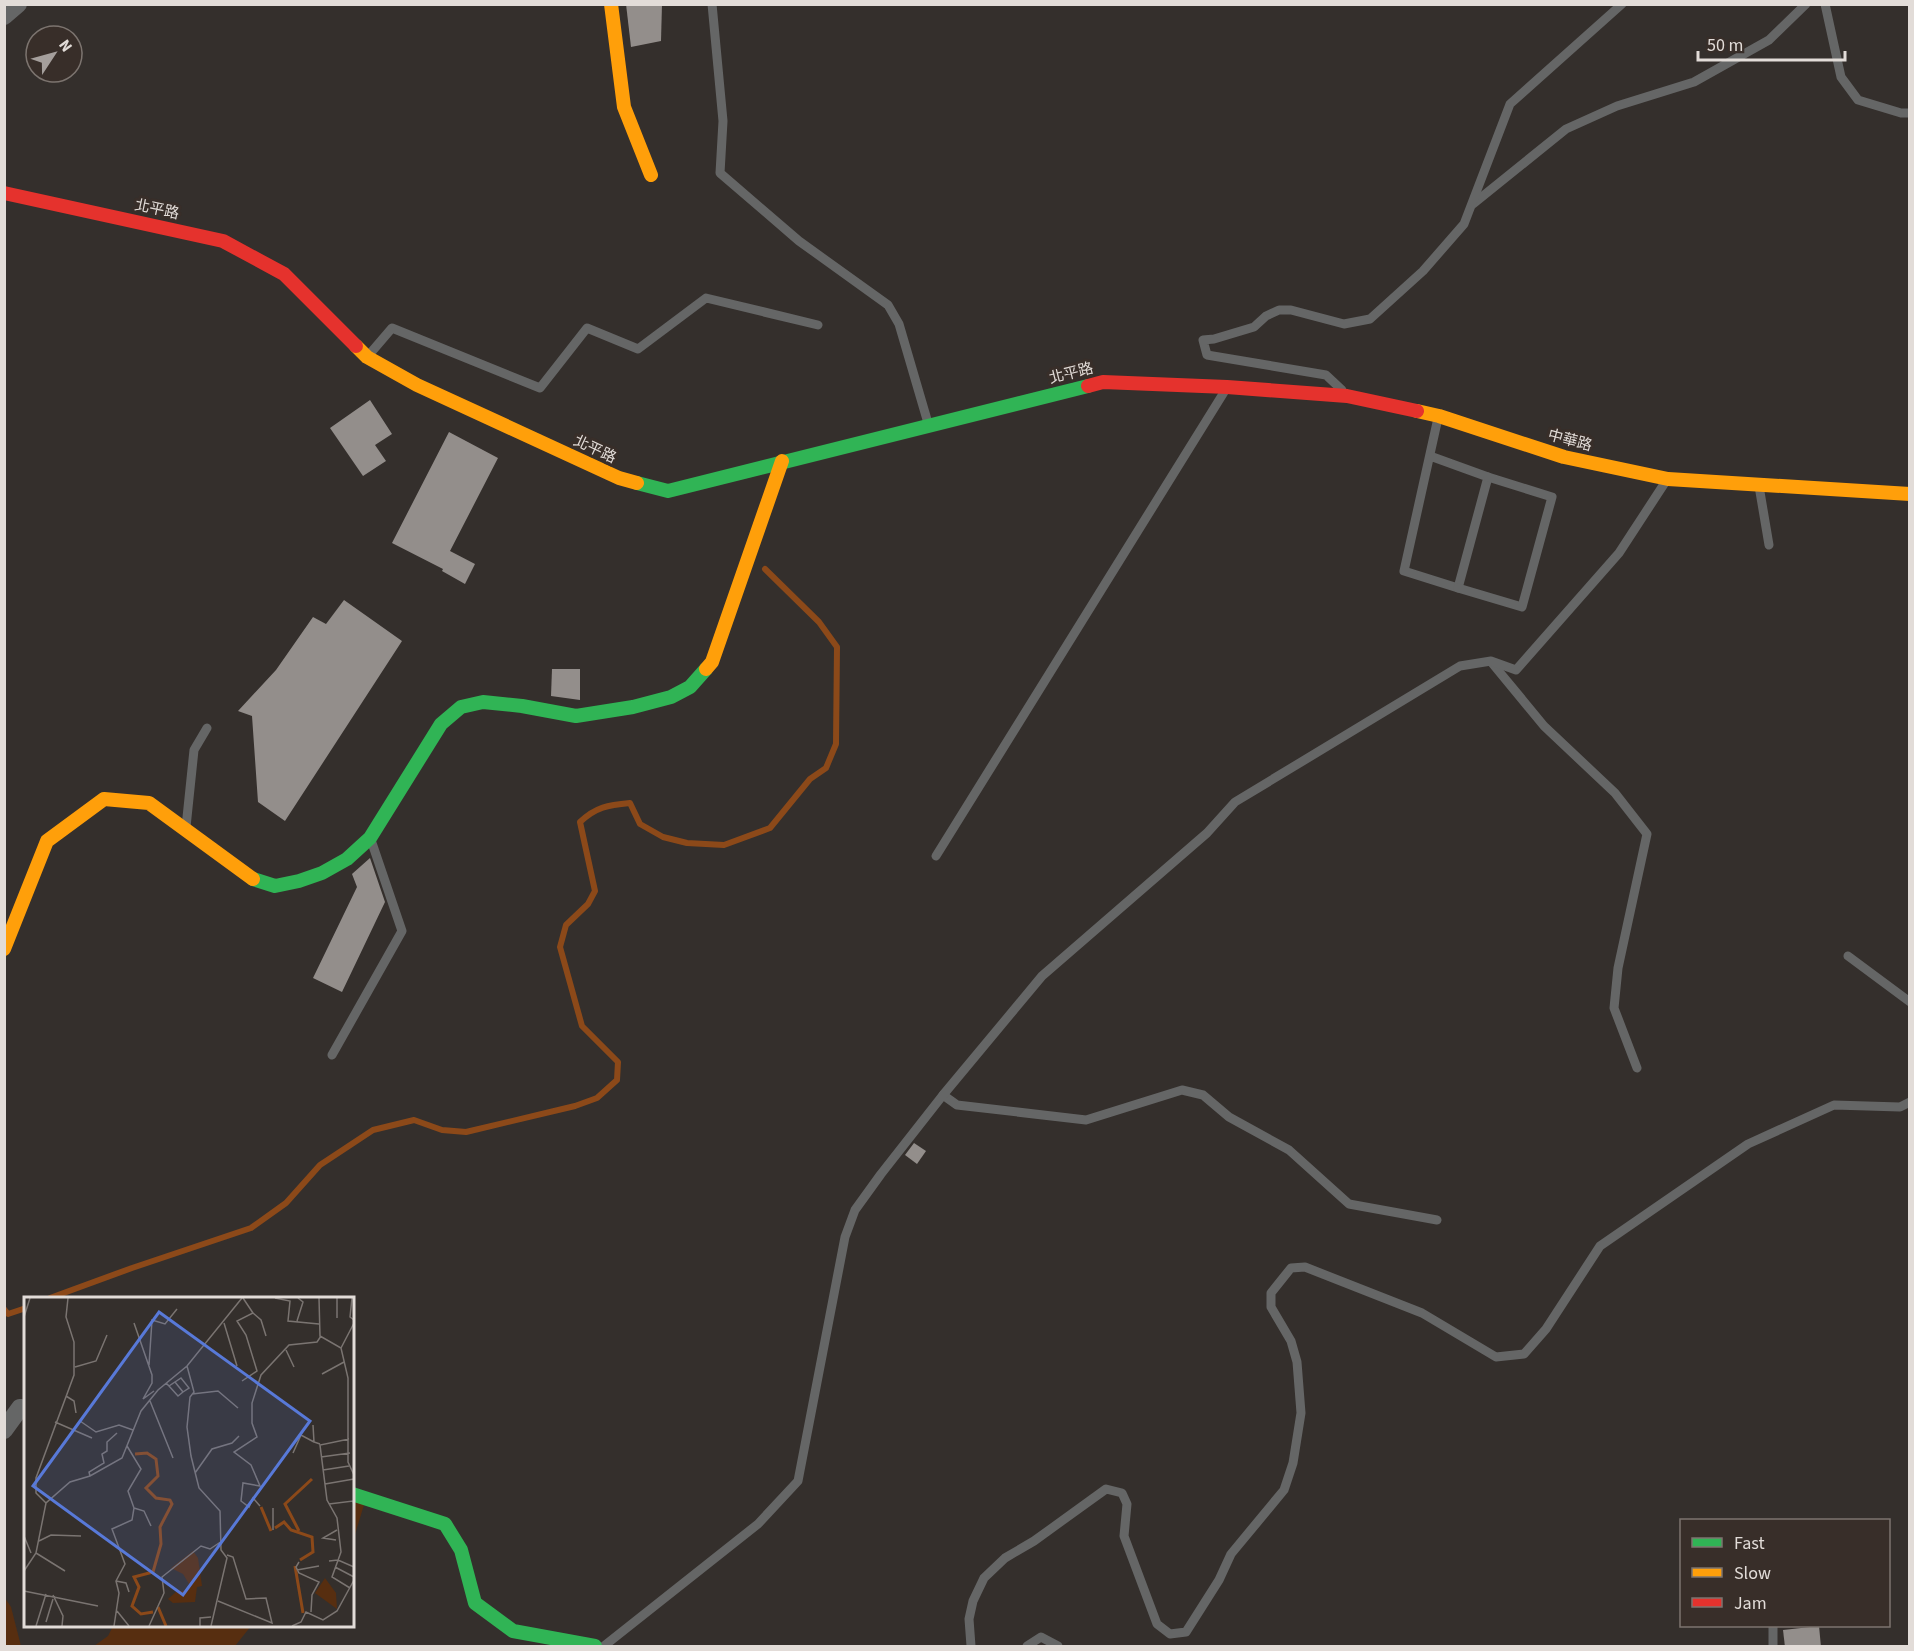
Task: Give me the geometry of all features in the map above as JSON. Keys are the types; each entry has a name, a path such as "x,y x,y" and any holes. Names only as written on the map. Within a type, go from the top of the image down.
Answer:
{"street":[{"path":"4,16 18,4"},
{"path":"611,4 624,107 651,175"},
{"name":"北平路","path":"4,193 223,241 284,274 367,357 417,385 619,478 668,491 1103,382 1227,387"},
{"name":"中華路","path":"1227,387 1347,396 1439,416 1564,457 1668,479 1910,494"},
{"path":"4,949 47,841 104,799 149,803 248,877 275,886 298,882 322,873 347,859 370,838 441,724 461,706 483,702 522,706 576,716 671,698 690,687 712,662 782,461"},
{"path":"4,1430 20,1408 24,1409"},
{"path":"354,1495 445,1524 461,1550 474,1603 513,1631 595,1647"}],"lane":[{"path":"712,4 723,121 720,173 800,241 888,305 899,324 929,426"},
{"path":"1347,396 1326,375 1207,355 1203,340 1254,327 1266,316 1279,310 1292,310 1344,324 1370,319 1423,271 1464,224 1510,104 1622,4"},
{"path":"1473,204 1566,129 1617,106 1694,82 1769,40 1806,4"},
{"path":"1825,4 1840,77 1858,100 1901,113 1910,112"},
{"path":"367,357 392,328 540,388 587,328 638,349 705,298 818,325"},
{"path":"936,856 1227,387"},
{"path":"1430,456 1552,497 1522,608 1404,571 1439,416"},
{"path":"1458,588 1488,477"},
{"path":"604,1647 758,1524 798,1481 845,1237 855,1210 943,1095 1042,976 1207,833 1235,801 1460,666 1491,661 1516,670 1619,554 1668,479"},
{"path":"1759,484 1769,545"},
{"path":"1491,661 1544,726 1616,793 1647,834 1618,968 1614,1008 1637,1068"},
{"path":"185,831 194,750 207,728"},
{"path":"332,1055 402,931 370,838"},
{"path":"1848,956 1910,1002"},
{"path":"943,1095 957,1105 1086,1120 1182,1090 1203,1095 1229,1117 1289,1150 1349,1204 1437,1220"},
{"path":"971,1647 969,1618 973,1601 984,1578 1005,1558 1034,1541 1106,1489 1122,1493 1127,1504 1124,1536 1157,1624 1170,1634 1186,1632 1219,1580 1231,1554 1284,1490 1293,1463 1301,1413 1297,1362 1291,1341 1270,1307 1271,1293 1291,1268 1305,1267 1422,1312 1496,1357 1524,1354 1546,1329 1600,1246 1748,1144 1834,1105 1900,1107 1910,1102"},
{"path":"1773,1627 1773,1647"},
{"path":"1027,1647 1041,1637 1058,1647"}],"shaded area":[{"path":"354,1488 367,1495 354,1538"},
{"path":"5,1598 11,1607 21,1646 5,1646"},
{"path":"112,1627 250,1627 235,1646 94,1646 108,1636"}],"building":[{"path":"626,4 662,4 661,41 631,47"},
{"path":"370,400 392,434 375,445 386,461 363,476 330,428"},
{"path":"449,432 498,458 450,551 475,564 465,584 442,571 443,569 392,543"},
{"path":"344,600 402,641 285,821 258,802 252,716 238,711 276,670 313,617 326,624"},
{"path":"552,669 580,669 580,700 551,696"},
{"path":"370,858 385,902 342,992 313,978 357,887 352,874"},
{"path":"914,1143 926,1151 917,1164 905,1155"},
{"path":"1819,1627 1821,1647 1785,1647 1783,1630"}],"waterway":[{"path":"53,1297 251,1228 286,1203 320,1165 373,1130 414,1120 442,1130 466,1132 575,1106 597,1098 617,1080 618,1062 582,1026 560,947 566,925 588,904 595,891 580,822 591,813 603,808 630,803 640,824 663,837 687,843 724,845 770,828 810,779 826,768 836,744 837,647 819,622 765,569"},
{"path":"4,1309 8,1314 24,1309"}],"traffic: fast":[{"path":"637,483 668,491 1088,386"},
{"path":"253,879 275,886 299,881 322,873 347,859 370,838 441,724 461,707 483,702 522,706 576,716 633,707 671,697 690,687 706,669"},
{"path":"354,1495 445,1524 461,1550 475,1603 513,1631 595,1646"}],"traffic: slow":[{"path":"611,4 624,107 651,175"},
{"path":"356,346 367,357 417,385 619,478 637,483"},
{"path":"1417,411 1564,457 1668,479 1910,494"},
{"path":"706,669 712,662 782,461"},
{"path":"4,949 47,841 104,799 149,803 253,879"}],"traffic: jam":[{"path":"4,193 223,241 284,274 356,346"},
{"path":"1088,386 1103,382 1227,387 1347,396 1417,411"}]}
